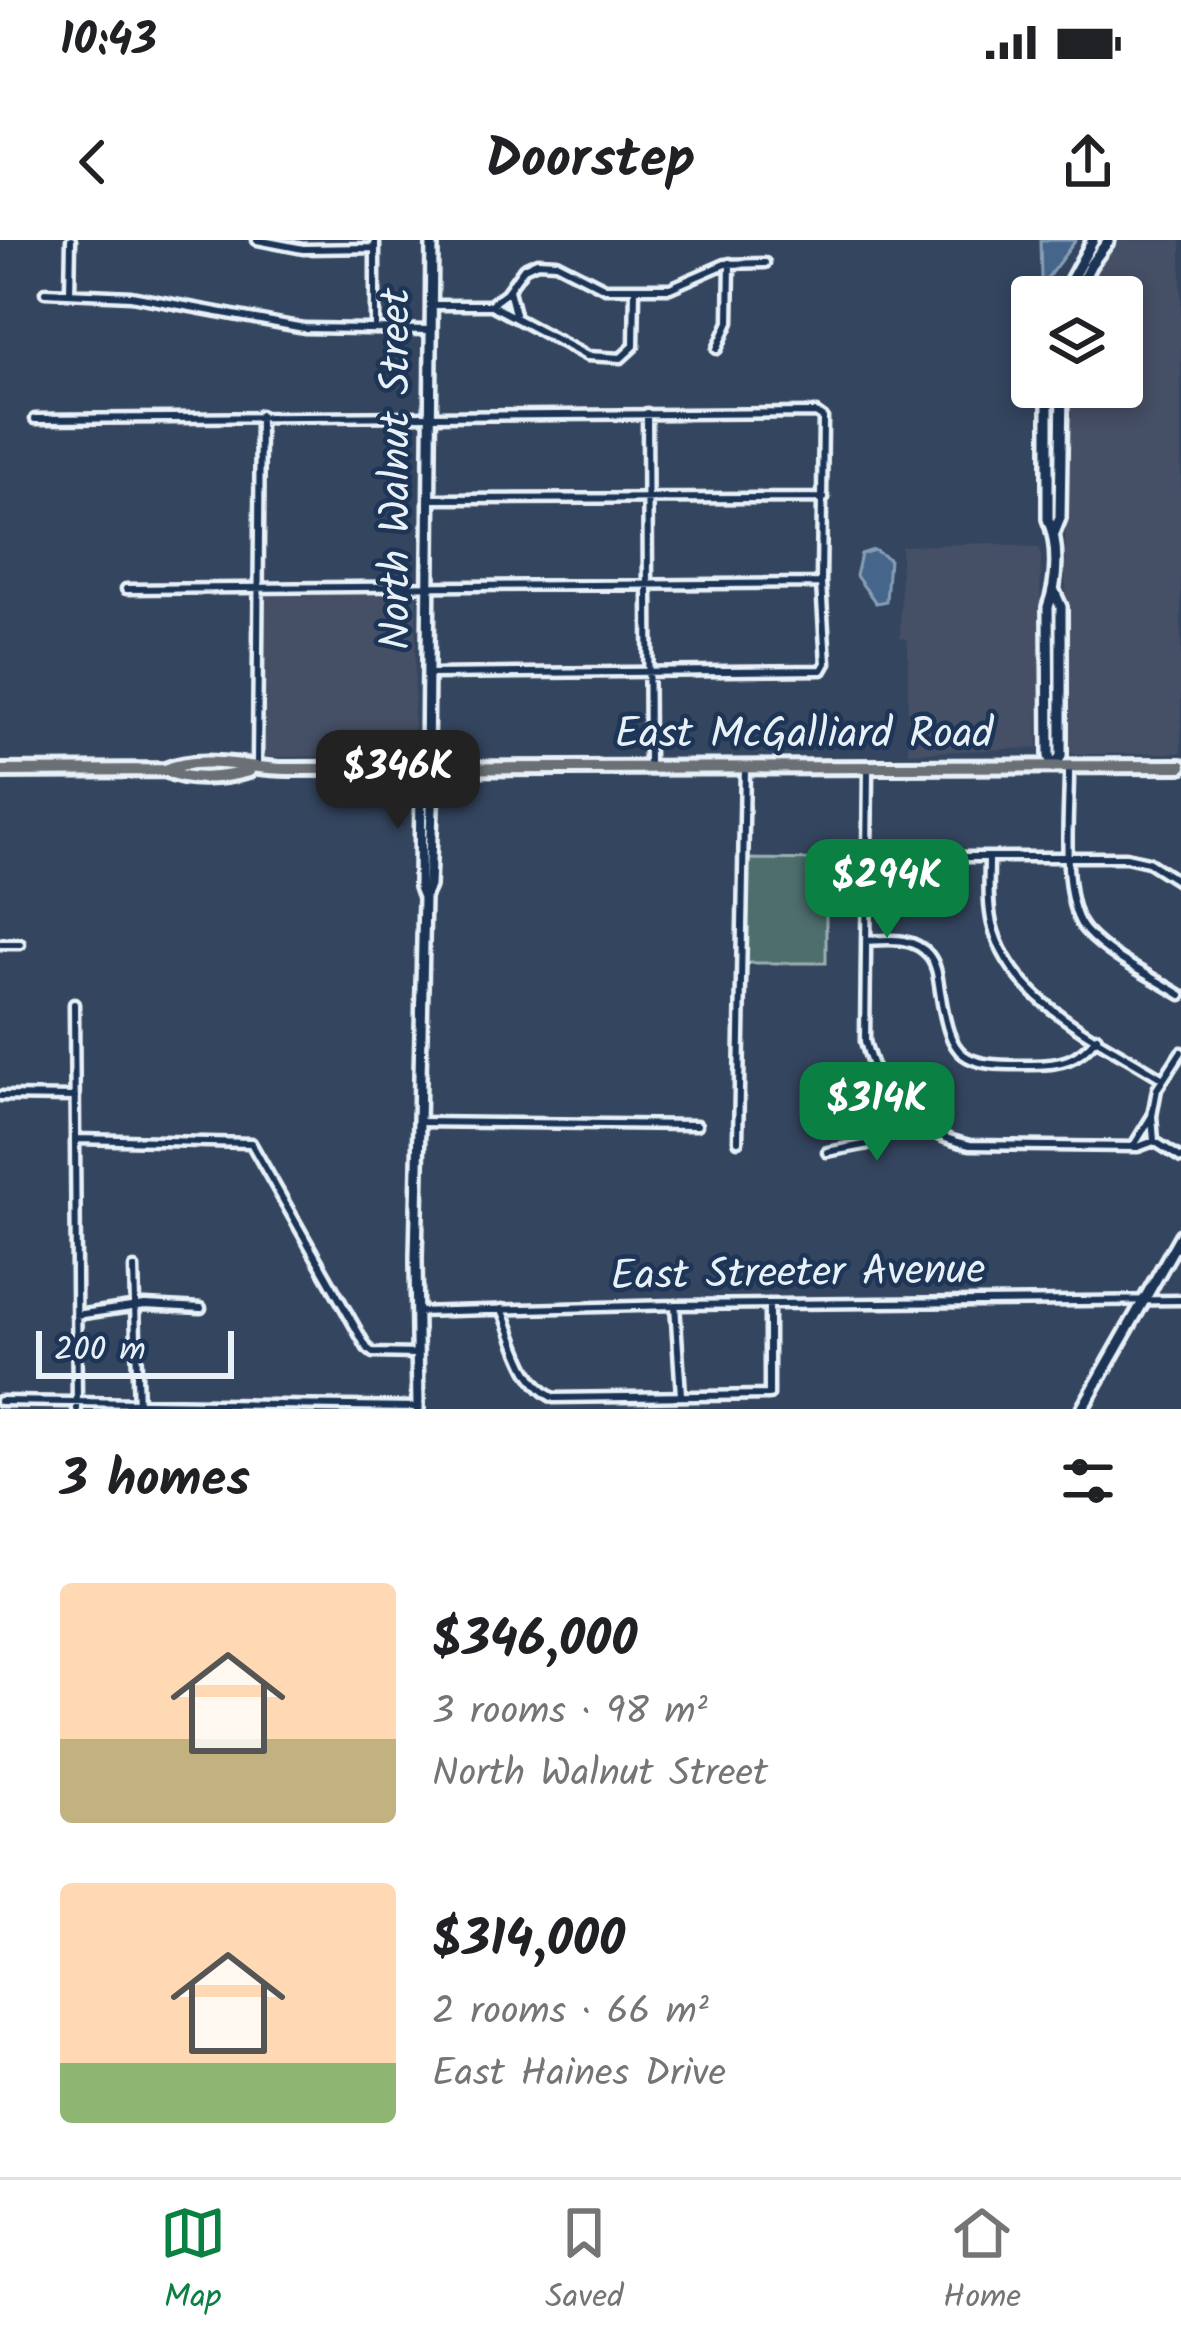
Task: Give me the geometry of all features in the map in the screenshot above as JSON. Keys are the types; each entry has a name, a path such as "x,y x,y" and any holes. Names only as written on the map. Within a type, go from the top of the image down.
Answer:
{"main road":[{"name":"North Walnut Street","path":"418,1408 418,1122 424,896 429,886 433,783 427,770 431,240"},
{"path":"1073,276 1093,240"},
{"path":"1084,276 1109,240"},
{"path":"1048,408 1048,519 1054,533"},
{"path":"1053,767 1061,756 1061,607 1054,591 1054,533 1060,518 1062,408"},
{"name":"East McGalliard Road","path":"0,771 165,770 178,776 228,776 257,769 1181,766"},
{"path":"1082,1409 1181,1235"}],"street":[{"path":"70,240 70,293"},
{"path":"257,240 303,249 375,244 375,329"},
{"path":"490,305 509,290 524,268 545,262 601,288 674,287 730,263 765,263"},
{"path":"718,349 729,322 730,263"},
{"path":"431,305 490,305 515,314 587,356 621,358 634,346 635,288"},
{"path":"509,290 515,314"},
{"path":"45,292 131,296 266,324 431,330"},
{"path":"647,413 649,768"},
{"path":"35,419 647,413 821,416 825,425 821,583 826,663 822,670 430,674"},
{"path":"257,769 260,416"},
{"path":"430,499 824,498"},
{"path":"126,589 821,583"},
{"path":"1069,767 1071,905 1084,929 1181,995"},
{"path":"738,1141 745,768"},
{"path":"868,768 866,1041 877,1077 904,1117 946,1139 970,1145 1133,1147 1154,1141 1181,1158"},
{"path":"831,857 1137,860 1163,869 1181,883"},
{"path":"989,858 993,926 1014,973 1039,998 1163,1079"},
{"path":"866,941 905,941 927,952 935,966 949,1039 972,1063 1062,1064 1083,1053 1097,1037"},
{"path":"0,944 20,944"},
{"path":"74,1004 77,1406"},
{"path":"1154,1141 1154,1098 1181,1052"},
{"path":"0,1096 75,1097"},
{"path":"1133,1147 1152,1116"},
{"path":"827,1151 869,1144 904,1117"},
{"path":"418,1122 698,1125"},
{"path":"76,1139 251,1143 258,1148 367,1348 373,1354 417,1354"},
{"path":"134,1268 138,1407"},
{"name":"East Streeter Avenue","path":"416,1312 1181,1300"},
{"path":"502,1309 533,1381 551,1397 769,1395 769,1304"},
{"path":"675,1305 681,1396"},
{"path":"76,1315 135,1306 201,1308"},
{"path":"0,1401 77,1406 418,1408"}],"shaded area":[{"path":"1114,240 1181,240 1181,753 1074,754 1066,748 1065,408 1143,408 1143,276 1092,276"},
{"path":"992,543 1039,548 1041,556 1038,748 908,753 908,640 900,637 901,546"},
{"path":"417,593 413,754 265,757 264,594"}],"green space":[{"path":"747,859 826,860 826,963 746,963"}],"water":[{"path":"1040,240 1076,240 1049,276 1041,276"},
{"path":"874,550 889,559 886,601 876,603 856,576 861,554"}]}
